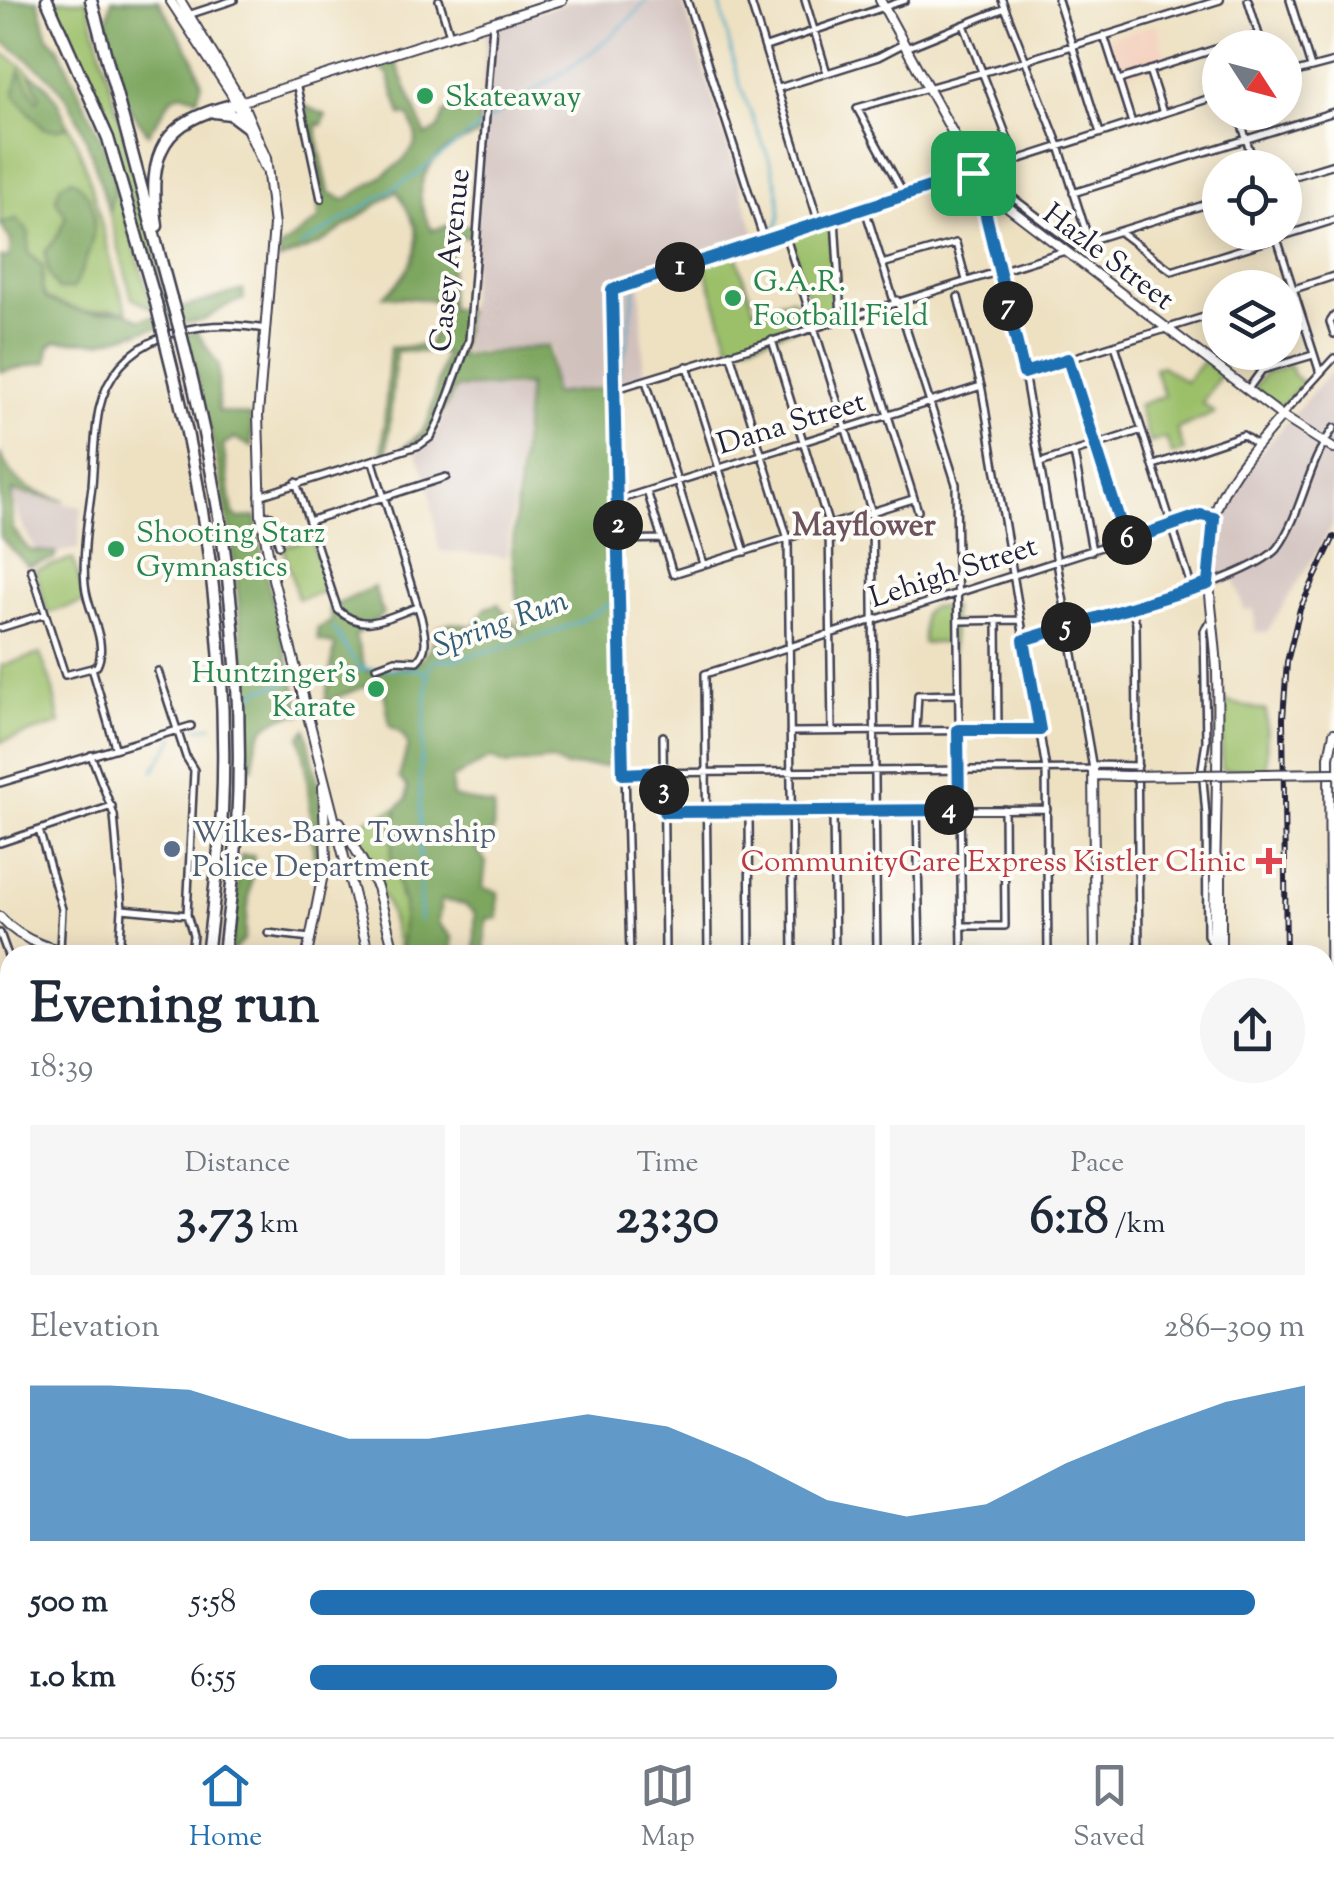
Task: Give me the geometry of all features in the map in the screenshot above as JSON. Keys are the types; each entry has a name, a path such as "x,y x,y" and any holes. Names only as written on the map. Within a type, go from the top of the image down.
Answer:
{"highway":[{"path":"47,0 108,138 156,303 202,495 219,636 223,745 222,811 208,945"},
{"path":"91,0 182,338 211,459 226,549 239,734 237,824 225,945"},
{"path":"164,276 156,220 158,162 173,131 203,111 239,103"},
{"path":"203,111 230,114 246,126"}],"main road":[{"path":"170,0 259,134"},
{"path":"180,0 236,91 265,168"},
{"path":"239,103 562,0"},
{"name":"Hazle Street","path":"882,3 988,194 1282,416 1334,449"},
{"path":"236,91 264,96"},
{"path":"264,96 254,113 266,158 274,225 257,426 261,515 272,579 367,945"},
{"path":"1213,945 1211,908 1218,859 1218,815 1214,624 1208,584 1214,518 1235,472 1282,416"},
{"path":"1332,770 1329,748 1334,733"},
{"path":"1330,945 1334,755"},
{"path":"1095,945 1093,770 1127,776 1332,770"},
{"path":"309,945 326,859 322,772"},
{"path":"333,810 378,893 392,945"},
{"path":"1218,859 1221,945"},
{"path":"355,896 357,883 366,880 378,893"},
{"path":"1,920 28,940 44,945"}],"street":[{"path":"188,15 234,0"},
{"path":"440,0 450,35"},
{"path":"688,0 764,240"},
{"path":"750,0 819,223"},
{"path":"805,0 827,74"},
{"path":"765,47 814,32 882,3 905,0"},
{"path":"1002,0 1059,146 1089,241"},
{"path":"1059,0 1100,133"},
{"path":"904,196 857,108 1220,0"},
{"path":"1248,0 1257,30"},
{"path":"1290,0 1311,67"},
{"path":"778,89 878,57 1005,8"},
{"name":"Casey Avenue","path":"259,496 420,445 430,437 467,347 494,20"},
{"path":"964,25 1016,160"},
{"path":"1104,36 1132,123"},
{"path":"1118,80 1202,53"},
{"path":"1302,70 1334,62"},
{"path":"1150,70 1164,113"},
{"path":"297,86 321,198"},
{"path":"630,945 612,290 1202,101"},
{"path":"1073,193 1334,112"},
{"path":"1244,130 1250,150"},
{"path":"1302,174 1334,164"},
{"path":"976,172 1075,246 1202,206"},
{"path":"978,182 1024,373 1093,770"},
{"path":"984,207 988,194"},
{"path":"865,208 956,484 962,945"},
{"path":"835,218 841,318"},
{"path":"1302,228 1334,220"},
{"path":"1120,232 1172,271 1233,250"},
{"path":"785,234 872,512 877,945"},
{"path":"882,264 956,243 966,280"},
{"path":"616,385 646,380 1065,251"},
{"path":"1302,286 1334,276"},
{"path":"955,284 982,399"},
{"path":"958,298 982,399 1046,769 1048,945"},
{"path":"856,314 918,512"},
{"path":"1334,316 1330,322 1334,334"},
{"path":"1024,373 1202,317"},
{"path":"1302,319 1320,374"},
{"path":"31,568 65,674 97,666 102,652 86,598 84,566 99,411 109,384 133,354 169,333 208,324 266,329"},
{"path":"772,340 829,526 832,731"},
{"path":"1115,345 1192,589"},
{"path":"730,353 788,538 793,945"},
{"path":"1302,358 1314,354"},
{"path":"1282,416 1334,358"},
{"path":"1068,359 1126,541"},
{"path":"687,366 745,552"},
{"path":"1248,389 1262,370"},
{"path":"646,380 702,564"},
{"name":"Dana Street","path":"618,500 978,387"},
{"path":"1024,640 1254,568 1277,549 1322,444 1334,428"},
{"path":"1040,463 1142,430"},
{"path":"1153,465 1242,435 1257,445"},
{"path":"1074,453 1092,551"},
{"path":"372,461 417,606 425,647 417,660 396,660 376,667"},
{"path":"309,520 446,478"},
{"path":"296,482 334,602 350,621 367,624 417,606"},
{"path":"647,491 673,574 914,498"},
{"path":"261,515 271,516 279,545"},
{"name":"Lehigh Street","path":"706,772 705,674 1201,515 1214,518"},
{"path":"619,540 661,539"},
{"path":"1130,607 1136,623 1140,945"},
{"path":"0,628 45,614"},
{"path":"997,620 998,729"},
{"path":"958,621 1020,620"},
{"path":"1211,908 1202,768 1206,740 1204,631 1207,625 1214,624"},
{"path":"92,668 115,747"},
{"path":"158,671 195,776 187,915 192,945"},
{"path":"916,730 918,695 958,694"},
{"path":"0,782 191,726"},
{"path":"790,732 1040,730"},
{"path":"663,736 666,945"},
{"path":"91,755 112,806 122,909 120,945"},
{"path":"623,774 1093,770 1138,766"},
{"path":"706,772 708,945"},
{"path":"0,843 112,806"},
{"path":"961,926 1005,926 1004,809"},
{"path":"664,812 1047,809"},
{"path":"917,810 920,945"},
{"path":"749,812 750,945"},
{"path":"833,812 835,945"},
{"path":"1206,815 1218,815"},
{"path":"39,830 62,907 60,945"},
{"path":"122,909 187,915"},
{"path":"268,934 310,938"}],"shaded area":[{"path":"577,0 682,0 755,234 640,269 644,375 553,394 552,346 463,352 475,242 486,27"},
{"path":"1156,24 1167,61 1120,77 1109,38"},
{"path":"1334,368 1334,524 1267,632 1255,632 1254,609 1244,610 1234,579 1217,585 1214,573 1221,514 1236,480"},
{"path":"527,387 506,557 439,551 429,486 416,452 433,439 457,390"},
{"path":"13,493 82,507 78,549 38,556 18,515"}],"green space":[{"path":"0,0 38,0 48,37 58,47 103,142 115,181 109,212 85,137 65,96 44,72 0,40"},
{"path":"53,0 87,0 169,302 160,306 114,140 92,80"},
{"path":"112,0 158,0 193,57 202,83 197,98 181,93 171,99 148,134 126,103 106,24"},
{"path":"0,52 31,73 55,101 72,133 128,312 84,312 46,299 43,267 28,253 17,219 0,224"},
{"path":"395,59 426,136 438,129 444,113 480,99 478,135 438,158 424,176 421,188 422,208 432,230 450,225 473,227 472,237 458,237 451,244 449,308 466,310 459,356 548,346 553,394 606,388 621,761 603,766 565,767 551,760 506,765 491,758 451,779 453,797 494,806 493,832 474,845 486,862 483,888 498,892 498,918 487,919 485,945 475,945 475,913 464,904 441,900 438,923 452,937 452,945 402,945 404,902 391,859 393,839 385,838 384,831 396,827 397,808 407,799 407,786 399,778 408,745 402,734 390,726 384,691 378,681 325,702 335,645 318,640 317,629 332,621 329,608 374,587 383,614 355,636 366,671 403,667 420,660 433,642 437,628 449,623 473,626 486,608 498,604 521,632 512,551 528,385 456,388 429,431 403,448 422,432 429,419 445,353 396,351 387,453 382,454 390,348 429,345 440,316 433,300 383,296 404,275 416,247 415,227 407,209 397,191 320,244 279,260 280,248 319,219 318,204 324,199 305,106 326,115 322,125 317,124 317,136 329,192 344,200 386,174 413,147 416,136 409,116 401,115 381,64"},
{"path":"20,70 37,101 40,97 30,74 49,89 68,126 57,130 43,128 14,95"},
{"path":"72,179 91,203 94,232 73,289 58,289 49,274 45,252 66,216 56,200 60,185"},
{"path":"115,181 153,309 132,298 109,212"},
{"path":"17,219 29,233 28,253 43,267 46,299 71,309 120,311 140,320 243,290 244,299 204,320 100,342 56,341 49,347 47,362 0,372 0,256 9,258 11,241 0,224"},
{"path":"830,223 836,314 815,321 790,237"},
{"name":"G.A.R. Football Field","path":"735,251 754,309 792,298 794,303 798,302 805,325 731,350 703,262"},
{"path":"197,332 219,366 218,411 251,416 252,447 234,438 223,445 233,514 238,518 256,517 266,574 302,714 279,719 264,729 256,746 253,768 244,768 243,658 232,549 212,441 184,334"},
{"path":"1202,362 1202,370 1215,370 1221,375 1202,403 1215,413 1177,429 1184,451 1172,455 1166,438 1150,443 1138,405 1164,396 1154,368 1162,366 1186,382"},
{"path":"1292,370 1303,383 1281,408 1254,388 1265,373"},
{"path":"0,453 18,481 65,501 12,491 13,529 29,550 56,553 54,559 28,566 0,537"},
{"path":"311,539 327,591 298,599 283,547"},
{"path":"73,559 86,602 48,613 35,570"},
{"path":"931,607 952,607 953,672 950,643 923,643 923,614"},
{"path":"40,654 52,685 60,724 0,742 0,666"},
{"path":"1222,701 1266,711 1267,769 1222,770"},
{"path":"306,729 320,809 322,850 317,890 300,736"},
{"path":"397,808 396,827 385,831 385,837 393,839 400,897 404,902 402,945 398,945 387,904 347,828"},
{"path":"241,855 254,856 244,940 231,945"}],"waterway":[{"path":"489,120 593,51 647,0"},
{"name":"Spring Run","path":"719,0 738,79 777,184 779,218 767,233"},
{"path":"301,246 415,175 482,125"},
{"name":"Spring Run","path":"617,377 627,342 637,273 756,237"},
{"name":"Spring Run","path":"420,920 420,773 429,665 435,660 451,660 536,638 578,622 615,600 607,393 612,384"},
{"path":"333,628 355,662 365,668"},
{"path":"342,674 367,669 421,669 425,675"},
{"path":"249,699 259,690 290,682"},
{"path":"198,728 213,726"},
{"path":"153,771 175,737"}],"railway":[{"path":"1286,945 1283,718 1287,662 1300,609 1334,537"}],"place":[{"name":"Skateaway","path":"425,96"},
{"name":"G.A.R. Football Field","path":"733,298"},
{"name":"Shooting Starz Gymnastics","path":"116,549"},
{"name":"Huntzinger's Karate","path":"376,689"},
{"name":"Wilkes-Barre Township Police Department","path":"172,849"},
{"name":"CommunityCare Express Kistler Clinic","path":"1269,861"}],"district":[{"name":"Mayflower","path":"864,524"}],"route":[{"path":"973,173 1024,373 1068,359 1126,541 1201,515 1214,518 1208,584 1024,640 1040,730 958,730 959,810 664,812 664,772 623,774 612,290 973,173"}]}
